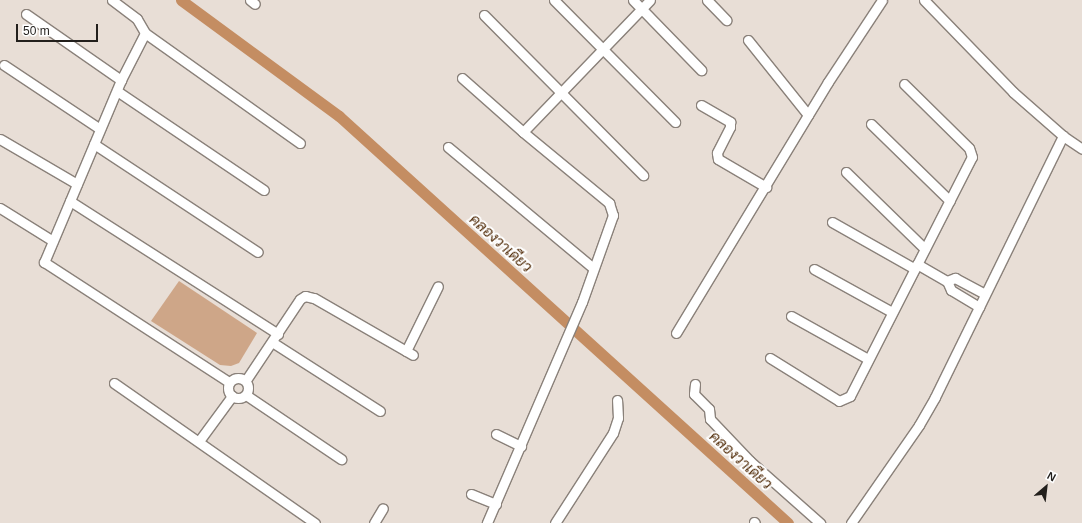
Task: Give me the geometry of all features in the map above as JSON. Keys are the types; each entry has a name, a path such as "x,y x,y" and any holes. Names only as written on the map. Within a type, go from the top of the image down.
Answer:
{"street":[{"path":"112,0 137,19 145,33 300,143"},
{"path":"554,0 675,122"},
{"path":"633,0 701,70"},
{"path":"522,132 650,0"},
{"path":"707,0 726,20"},
{"path":"676,333 766,187 808,115 882,0"},
{"path":"924,0 1013,92 1063,136 1082,149"},
{"path":"26,14 121,80"},
{"path":"484,15 643,175"},
{"path":"145,33 121,80 44,262 229,382"},
{"path":"748,40 808,115"},
{"path":"4,65 100,129"},
{"path":"462,78 522,132 609,203 613,215 592,267 582,302 496,504 486,523"},
{"path":"770,358 839,401 850,396 972,157 969,148 904,84"},
{"path":"117,91 264,190"},
{"path":"701,105 730,122 730,127 717,153 718,159 766,187"},
{"path":"872,124 950,201"},
{"path":"851,523 919,425 1063,136"},
{"path":"0,139 77,184"},
{"path":"94,144 258,252"},
{"path":"448,147 592,267"},
{"path":"846,172 925,249"},
{"path":"70,201 278,334"},
{"path":"0,208 53,241"},
{"path":"832,222 947,281 951,290 979,307"},
{"path":"814,269 892,312"},
{"path":"947,281 955,278 985,294"},
{"path":"246,380 300,299 306,296 314,298 409,353 438,286"},
{"path":"791,316 868,359"},
{"path":"272,342 380,411"},
{"path":"237,377 246,380 249,389 246,395 238,398 232,396 228,388 229,382 237,377"},
{"path":"114,383 315,523"},
{"path":"695,384 694,394 709,409 710,419 750,461 820,523"},
{"path":"246,395 341,459"},
{"path":"199,441 232,396"},
{"path":"555,523 613,433 618,418 618,400"},
{"path":"496,434 521,446"},
{"path":"471,494 496,504"},
{"path":"374,523 383,508"}],"shaded area":[{"path":"179,281 257,333 239,363 231,366 220,365 151,321"}],"waterway":[{"name":"คลองวาเดียว","path":"181,0 339,116 788,523"}]}
